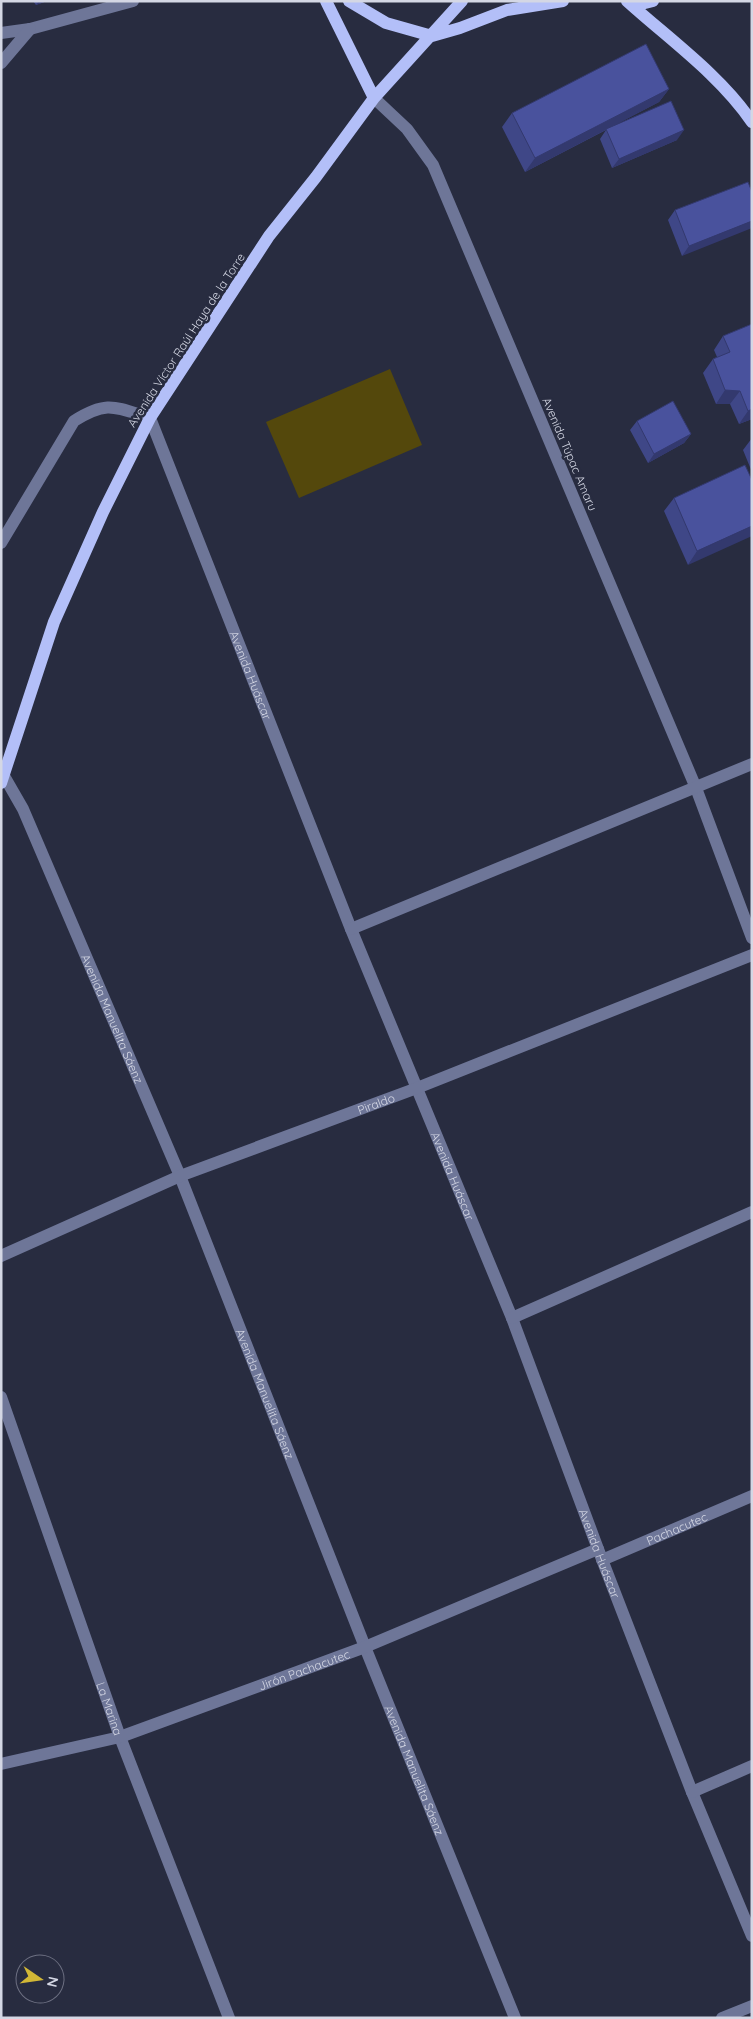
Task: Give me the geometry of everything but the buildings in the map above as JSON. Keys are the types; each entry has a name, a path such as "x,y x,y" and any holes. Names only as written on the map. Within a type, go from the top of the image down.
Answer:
{"main road":[{"name":"Avenida Túpac Amaru","path":"326,1 374,98"},
{"path":"349,1 386,23 432,36 460,28 507,10 563,1"},
{"name":"Avenida Víctor Raúl Haya de la Torre","path":"2,780 54,622 103,512 150,418 269,236 316,177 374,98 462,1"},
{"path":"627,1 645,3 653,1"},
{"path":"627,1 704,68 742,108 752,122"}],"street":[{"path":"1,33 30,29 133,1"},
{"path":"1,63 30,29"},
{"name":"Avenida Túpac Amaru","path":"374,98 407,129 433,165 696,788 752,938"},
{"path":"1,543 74,421 92,410 114,406 150,418"},
{"name":"Avenida Huáscar","path":"150,418 351,929 512,1318 600,1555 692,1792 752,1936"},
{"path":"351,929 752,764"},
{"name":"Avenida Manuelita Sáenz","path":"2,780 23,809 180,1176 515,2018"},
{"name":"Piraldo","path":"1,1256 180,1176 417,1088 752,955"},
{"path":"512,1318 752,1212"},
{"name":"La Marina","path":"1,1397 120,1737 229,2018"},
{"name":"Pachacutec","path":"600,1555 752,1496"},
{"name":"Jirón Pachacutec","path":"1,1764 120,1737 366,1647 600,1555"},
{"path":"692,1792 752,1766"},
{"path":"722,2018 752,2006"}],"shaded area":[{"path":"390,369 422,445 299,498 266,422"}]}
